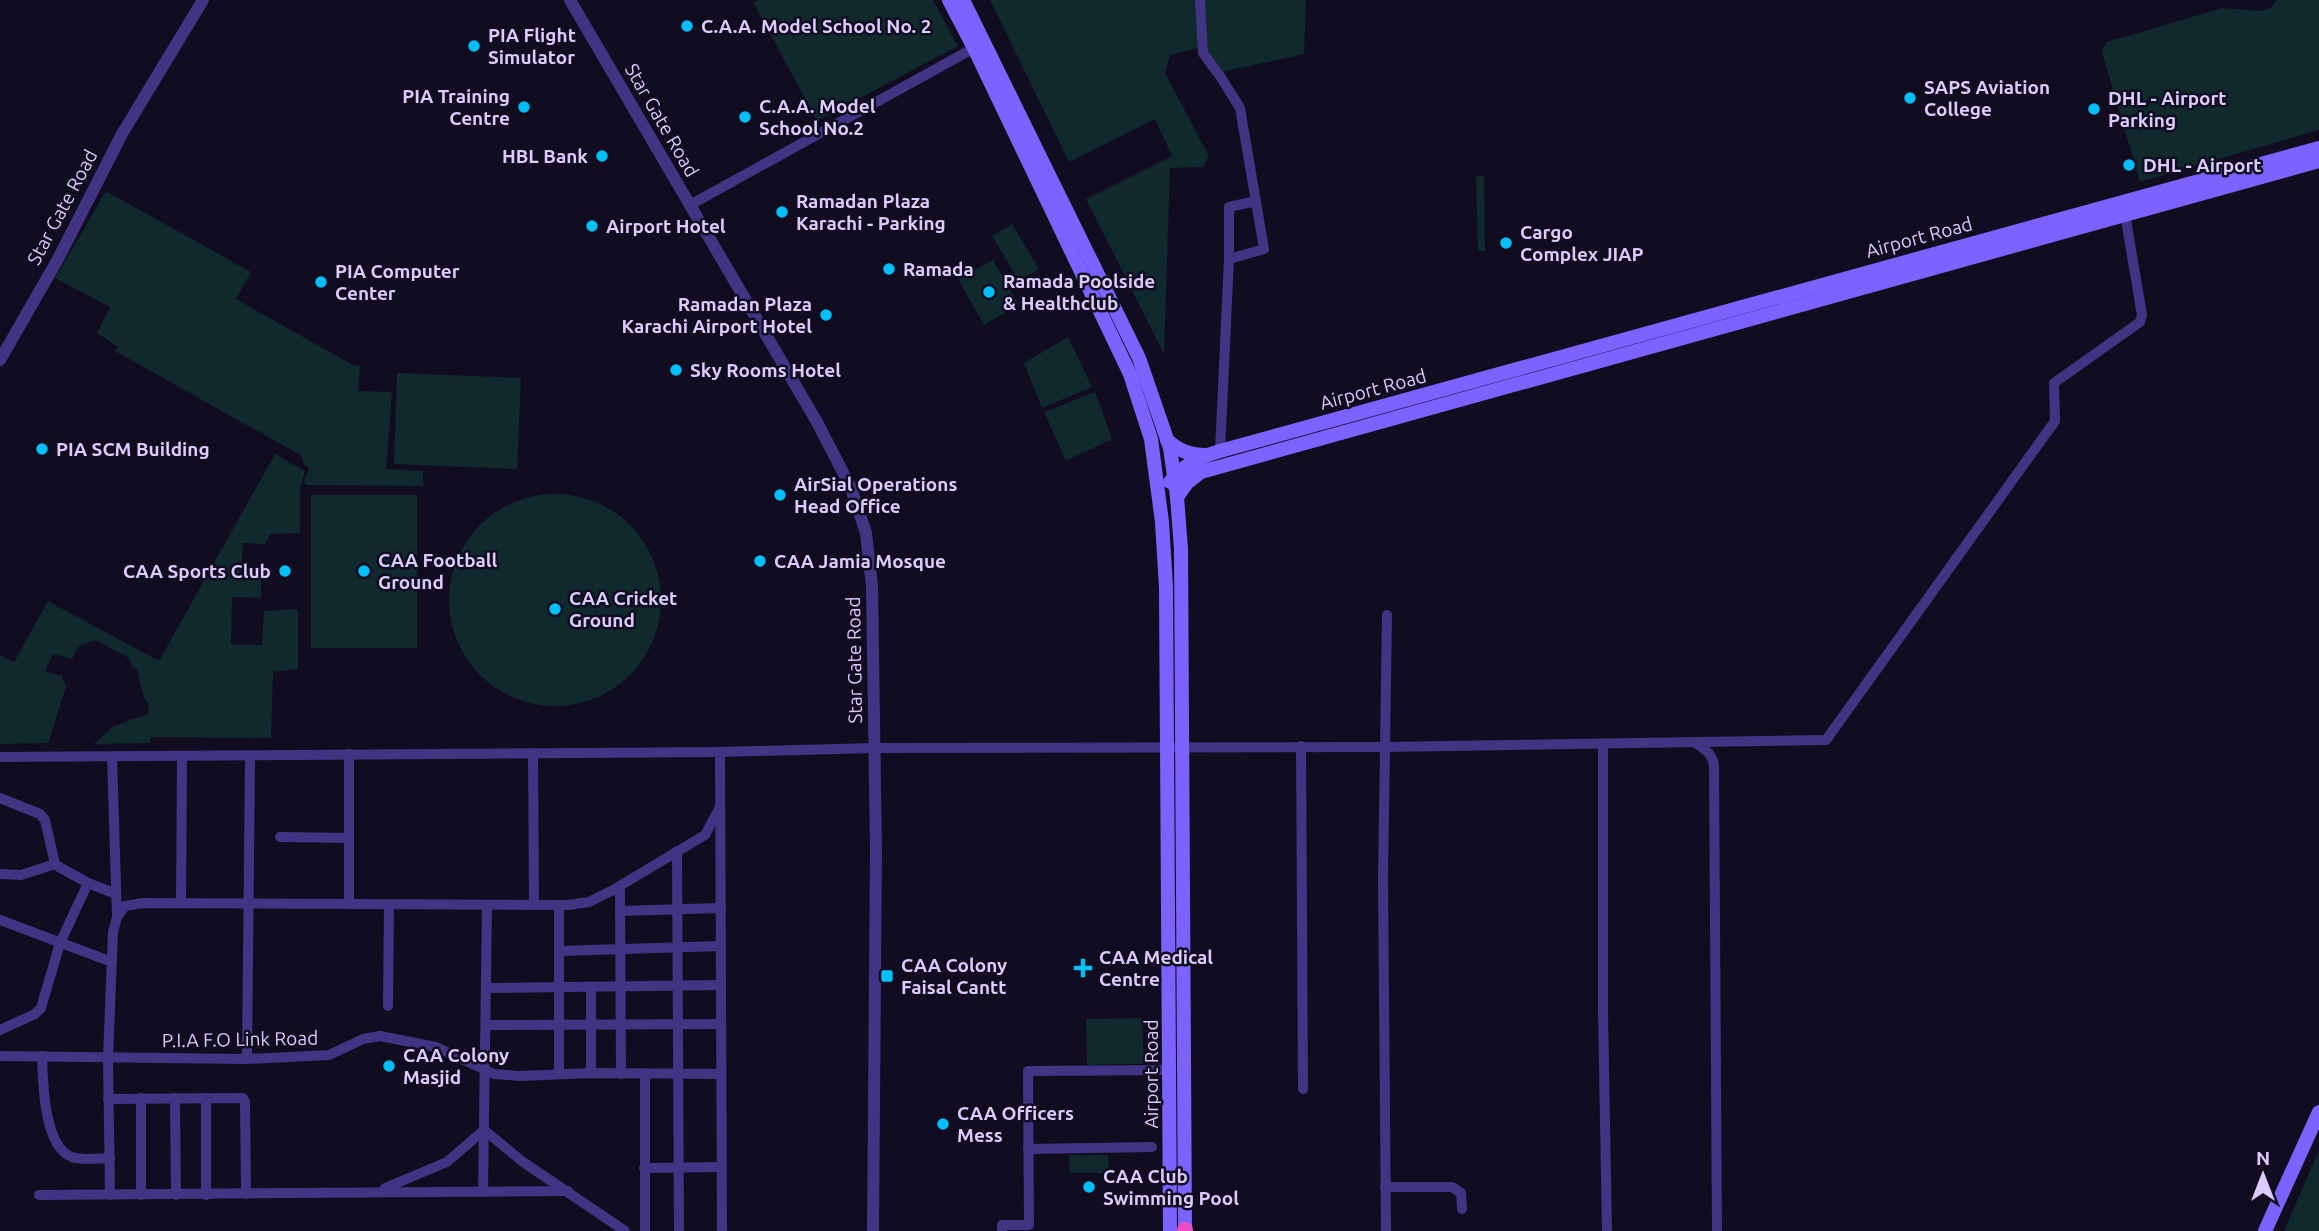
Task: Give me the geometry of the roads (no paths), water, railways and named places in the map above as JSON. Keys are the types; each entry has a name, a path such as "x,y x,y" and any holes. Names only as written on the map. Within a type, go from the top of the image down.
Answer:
{"main road":[{"path":"949,0 1003,95"},
{"path":"963,0 1003,95 1051,192"},
{"name":"Airport Road","path":"1180,472 1213,453 2319,148"},
{"name":"Airport Road","path":"1201,472 2319,161"},
{"name":"Airport Road","path":"1051,192 1130,374 1151,439 1160,502 1166,587 1170,1070 1181,1231"},
{"name":"Airport Road","path":"1051,192 1139,358 1171,459 1180,472 1177,497 1181,549 1183,746 1181,1231"},
{"path":"1151,439 1171,459"},
{"path":"1167,440 1189,454 1213,453"},
{"path":"1160,502 1180,472 1201,472"},
{"path":"1177,497 1187,483 1201,472"},
{"path":"2266,1231 2319,1112"}],"street":[{"name":"Star Gate Road","path":"0,360 58,259 122,134 204,0"},
{"name":"Star Gate Road","path":"570,0 817,422 855,498 866,533 872,586 875,748 874,1231"},
{"path":"1200,0 1203,53 1240,108 1264,248 1229,259"},
{"path":"690,205 974,48"},
{"path":"1213,453 1229,259 1229,207 1256,201"},
{"path":"0,757 720,752 875,748 1385,747 1826,740 2055,421 2054,383 2140,322 2142,315 2125,214"},
{"path":"1386,1231 1383,892 1387,615"},
{"path":"1695,743 1710,752 1714,759 1717,1231"},
{"path":"1603,744 1607,1231"},
{"path":"1301,746 1303,1089"},
{"path":"720,752 722,1231"},
{"path":"533,753 534,905"},
{"path":"349,754 349,904"},
{"path":"247,1059 250,756"},
{"path":"110,1195 108,1058 112,962 117,917 112,757"},
{"path":"181,903 182,757"},
{"path":"0,798 40,814 45,820 55,864 88,883 116,894"},
{"path":"117,917 125,906 143,903 559,905 589,902 705,835 720,807"},
{"path":"280,837 349,838"},
{"path":"677,851 679,1231"},
{"path":"0,874 32,873 55,864"},
{"path":"0,1030 35,1014 41,1008 60,943 88,883"},
{"path":"620,886 621,1074"},
{"path":"388,1006 389,905"},
{"path":"483,1192 487,905"},
{"path":"559,905 559,1074"},
{"path":"620,911 721,908"},
{"path":"0,920 112,962"},
{"path":"559,951 721,946"},
{"path":"487,988 721,985"},
{"path":"590,987 590,1073"},
{"path":"486,1025 721,1024"},
{"name":"P.I.A F.O Link Road","path":"0,1056 247,1059 329,1055 363,1039 380,1036 436,1047 495,1074 721,1074"},
{"path":"43,1056 45,1110 60,1147 66,1154 79,1158 110,1158"},
{"path":"1002,1231 1002,1226 1028,1225 1028,1071 1170,1070"},
{"path":"645,1074 645,1231"},
{"path":"141,1098 141,1195"},
{"path":"175,1098 176,1195"},
{"path":"206,1098 206,1195"},
{"path":"108,1099 239,1098 245,1102 246,1194"},
{"path":"378,1191 447,1163 484,1130"},
{"path":"484,1130 523,1162 625,1231"},
{"path":"1028,1149 1152,1147"},
{"path":"644,1168 722,1167"},
{"path":"1385,1186 1452,1187 1461,1193 1462,1209"},
{"path":"39,1195 568,1191"}],"place":[{"name":"C.A.A. Model School No. 2","path":"687,26"},
{"name":"PIA Flight Simulator","path":"474,46"},
{"name":"SAPS Aviation College","path":"1910,98"},
{"name":"PIA Training Centre","path":"524,107"},
{"name":"DHL - Airport Parking","path":"2094,109"},
{"name":"C.A.A. Model School No.2","path":"745,117"},
{"name":"HBL Bank","path":"602,156"},
{"name":"DHL - Airport","path":"2129,165"},
{"name":"Ramadan Plaza Karachi - Parking","path":"782,212"},
{"name":"Airport Hotel","path":"592,226"},
{"name":"Cargo Complex JIAP","path":"1506,243"},
{"name":"Ramada","path":"889,269"},
{"name":"PIA Computer Center","path":"321,282"},
{"name":"Ramada Poolside & Healthclub","path":"989,292"},
{"name":"Ramadan Plaza Karachi Airport Hotel","path":"826,315"},
{"name":"Sky Rooms Hotel","path":"676,370"},
{"name":"PIA SCM Building","path":"42,449"},
{"name":"AirSial Operations Head Office","path":"780,495"},
{"name":"CAA Jamia Mosque","path":"760,561"},
{"name":"CAA Sports Club","path":"285,571"},
{"name":"CAA Football Ground","path":"364,571"},
{"name":"CAA Cricket Ground","path":"555,609"},
{"name":"CAA Medical Centre","path":"1083,968"},
{"name":"CAA Colony Faisal Cantt","path":"887,976"},
{"name":"CAA Colony Masjid","path":"389,1066"},
{"name":"CAA Officers Mess","path":"943,1124"},
{"name":"CAA Club Swimming Pool","path":"1089,1187"}]}
